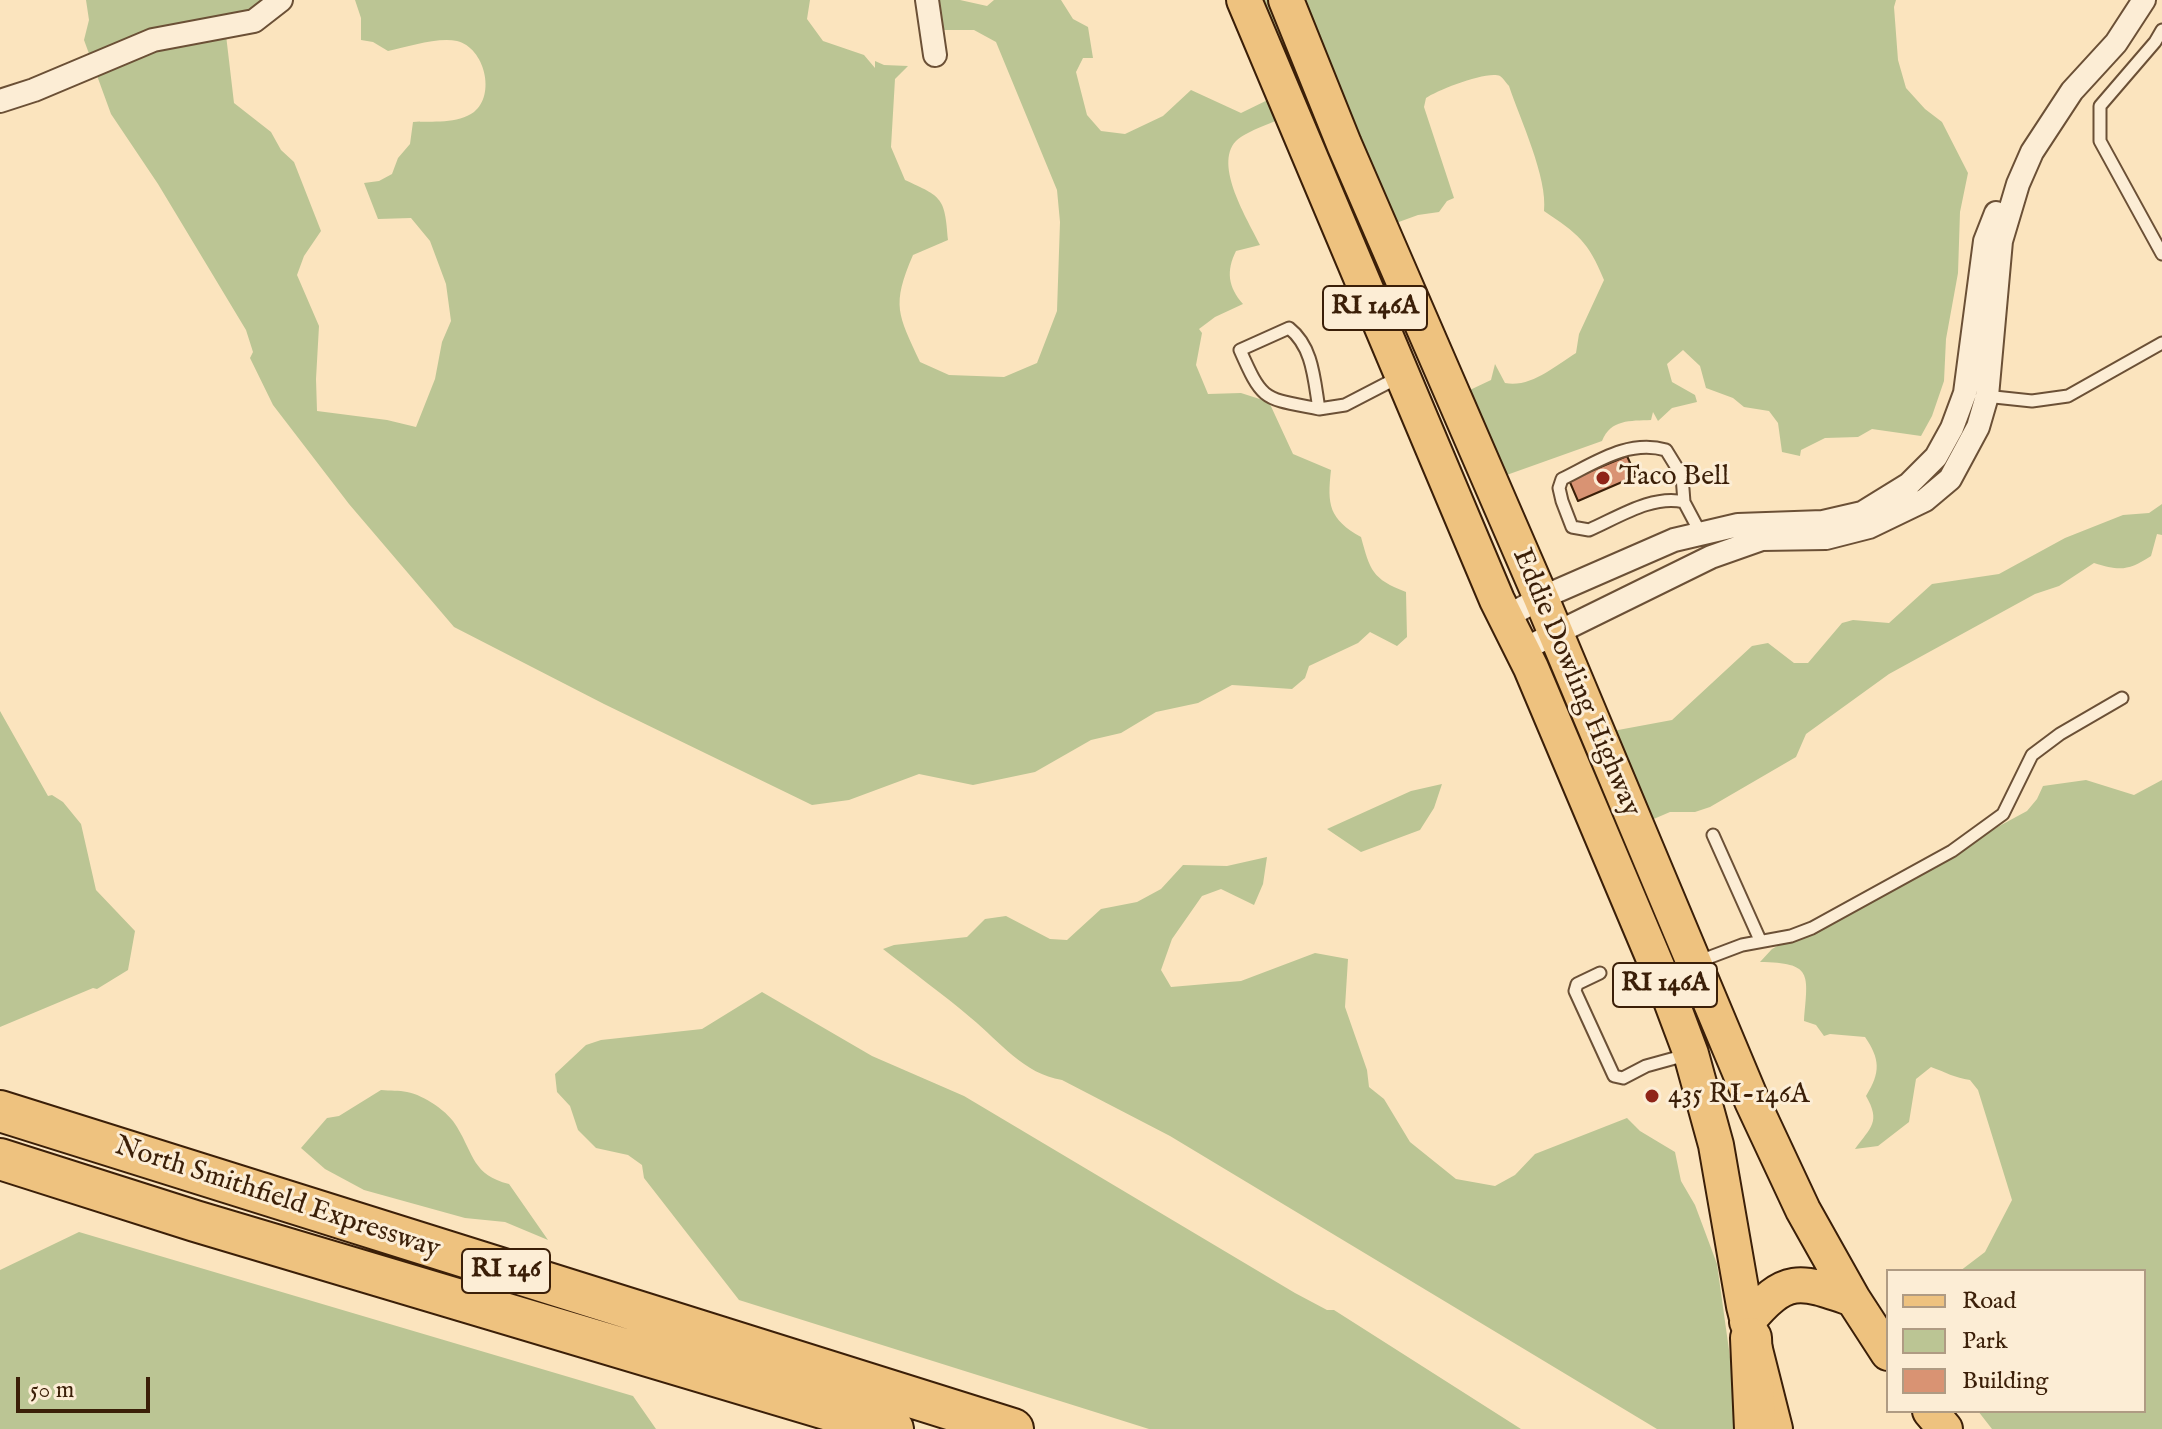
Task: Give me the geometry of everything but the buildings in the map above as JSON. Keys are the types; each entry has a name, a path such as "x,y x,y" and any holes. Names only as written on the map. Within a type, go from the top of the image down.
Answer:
{"highway":[{"name":"North Smithfield Expressway","path":"0,1111 1013,1429"},
{"name":"North Smithfield Expressway","path":"0,1159 195,1221 893,1429"},
{"path":"1749,1330 1755,1429"}],"main road":[{"name":"Eddie Dowling Highway","path":"1244,0 1667,990 1691,1054 1716,1145 1749,1330"},
{"name":"Eddie Dowling Highway","path":"1286,0 1350,159 1541,598 1693,963 1785,1174 1853,1299 1886,1350"},
{"path":"1749,1330 1773,1293 1787,1287 1819,1287 1853,1299"},
{"name":"RI 146A","path":"1749,1330 1775,1429"},
{"path":"1932,1413 1945,1429"}],"street":[{"path":"0,101 153,40 254,21 281,0"},
{"path":"927,0 935,55"},
{"path":"1522,650 1711,557 1762,539 1826,538 1869,527 1925,500 1950,479 1978,427 1976,395 1985,241 2017,153 2062,85 2129,0"},
{"path":"1506,617 1541,598 1674,540 1738,525 1823,522 1862,513 1909,484 1936,457 1976,395 2001,241 2018,184 2032,152 2072,91 2116,43 2144,0"},
{"path":"1701,534 1711,557"}],"lane":[{"path":"2162,30 2100,106 2098,121 2100,141 2162,254"},
{"path":"1319,409 1311,364 1302,339 1289,328 1240,350 1256,386 1273,400 1319,409 1345,405 1403,375"},
{"path":"1976,395 2032,401 2068,396 2162,343"},
{"path":"1684,502 1673,499 1659,501 1589,530 1572,527 1559,488 1562,479 1629,447 1651,446 1666,450 1682,476 1684,502 1701,534"},
{"path":"1693,963 1760,940 1791,936 1812,928 1952,851 2003,814 2032,755 2060,734 2122,698"},
{"path":"1713,835 1760,940"},
{"path":"1600,973 1577,984 1575,991 1614,1076 1623,1078 1646,1066 1691,1054"}],"green space":[{"path":"86,0 289,0 226,35 234,103 271,132 281,150 294,162 321,231 304,256 297,275 319,326 317,411 416,427 435,379 442,342 451,321 446,284 430,241 411,218 378,219 364,183 379,181 392,174 398,158 410,144 413,122 436,122 468,116 481,104 486,84 475,53 457,41 432,41 388,51 373,42 361,40 361,18 355,0 810,0 807,19 823,41 864,55 875,68 875,61 884,65 908,66 895,79 891,147 905,180 927,190 939,200 945,215 948,240 913,255 902,286 902,320 920,362 949,375 1004,377 1037,363 1057,311 1060,222 1057,190 996,42 974,30 932,30 928,0 960,0 987,6 994,0 1061,0 1073,19 1088,27 1093,58 1083,58 1076,72 1087,115 1101,131 1125,134 1163,116 1191,90 1241,113 1282,93 1244,0 1896,0 1898,60 1906,88 1942,122 1968,173 1960,212 1958,273 1946,339 1944,381 1932,416 1921,436 1872,429 1858,437 1825,438 1801,450 1800,456 1782,452 1778,423 1769,411 1744,407 1733,398 1706,388 1700,366 1683,350 1667,364 1672,382 1695,395 1697,402 1672,408 1658,421 1653,412 1651,420 1616,425 1602,441 1487,482 1453,398 1491,380 1495,364 1505,383 1515,384 1542,375 1576,353 1579,334 1604,280 1593,256 1581,240 1544,211 1542,182 1532,148 1509,86 1500,76 1474,78 1426,98 1424,107 1454,198 1447,201 1439,212 1418,215 1363,235 1310,107 1250,132 1236,141 1230,151 1230,178 1260,245 1236,251 1230,279 1243,304 1215,317 1199,329 1202,333 1196,365 1208,394 1241,393 1269,402 1293,454 1331,470 1330,502 1336,517 1361,537 1370,565 1379,578 1406,592 1407,637 1397,646 1370,632 1358,643 1309,666 1305,678 1292,689 1232,685 1198,703 1156,712 1121,733 1091,740 1035,772 973,785 919,774 849,800 812,805 454,627 349,504 273,405 250,358 253,352 246,330 158,184 111,114 84,40 89,20"},
{"path":"2162,504 2162,535 2157,534 2151,556 2143,561 2124,568 2094,563 2059,586 2035,594 1889,674 1806,734 1796,757 1710,807 1695,812 1670,812 1600,842 1575,738 1672,720 1752,646 1768,643 1794,663 1808,663 1842,623 1853,620 1889,623 1932,584 1999,574 2065,538 2123,515 2149,513"},
{"path":"0,711 48,796 52,795 63,802 81,824 96,890 135,931 128,970 97,989 0,1027"},
{"path":"2086,780 2134,795 2162,780 2162,1429 1992,1429 1980,1413 2146,1413 2146,1269 1963,1269 1985,1252 2012,1200 1978,1090 1970,1080 1931,1067 1916,1079 1909,1122 1878,1146 1855,1149 1873,1118 1866,1096 1877,1066 1870,1045 1865,1037 1824,1036 1816,1025 1804,1021 1806,982 1803,974 1790,965 1760,962 1772,949 2027,811 2043,786"},
{"path":"1442,784 1434,808 1420,830 1361,852 1327,829 1411,791"},
{"path":"1267,857 1263,884 1254,905 1221,889 1202,896 1172,939 1161,970 1171,987 1241,981 1315,953 1348,959 1345,1007 1367,1070 1369,1087 1384,1099 1410,1142 1456,1179 1495,1186 1515,1175 1535,1154 1627,1118 1640,1131 1675,1152 1681,1181 1695,1205 1717,1264 1740,1429 1657,1429 1170,1136 1062,1080 1048,1077 1024,1064 883,949 894,945 967,937 985,919 1006,916 1050,939 1067,940 1101,909 1137,902 1161,889 1183,865 1227,866"},
{"path":"762,992 872,1056 964,1096 1295,1293 1327,1310 1334,1310 1521,1429 1149,1429 739,1300 644,1178 642,1165 628,1155 596,1148 578,1130 570,1106 557,1092 555,1074 586,1045 601,1040 702,1029"},
{"path":"381,1090 414,1094 442,1110 453,1121 476,1163 488,1175 509,1184 548,1240 505,1222 465,1218 364,1190 325,1169 301,1148 327,1118 339,1116"},
{"path":"79,1232 633,1396 656,1429 0,1429 0,1270"}],"place":[{"name":"Taco Bell","path":"1603,478"},
{"name":"435 RI-146A","path":"1652,1096"}]}
